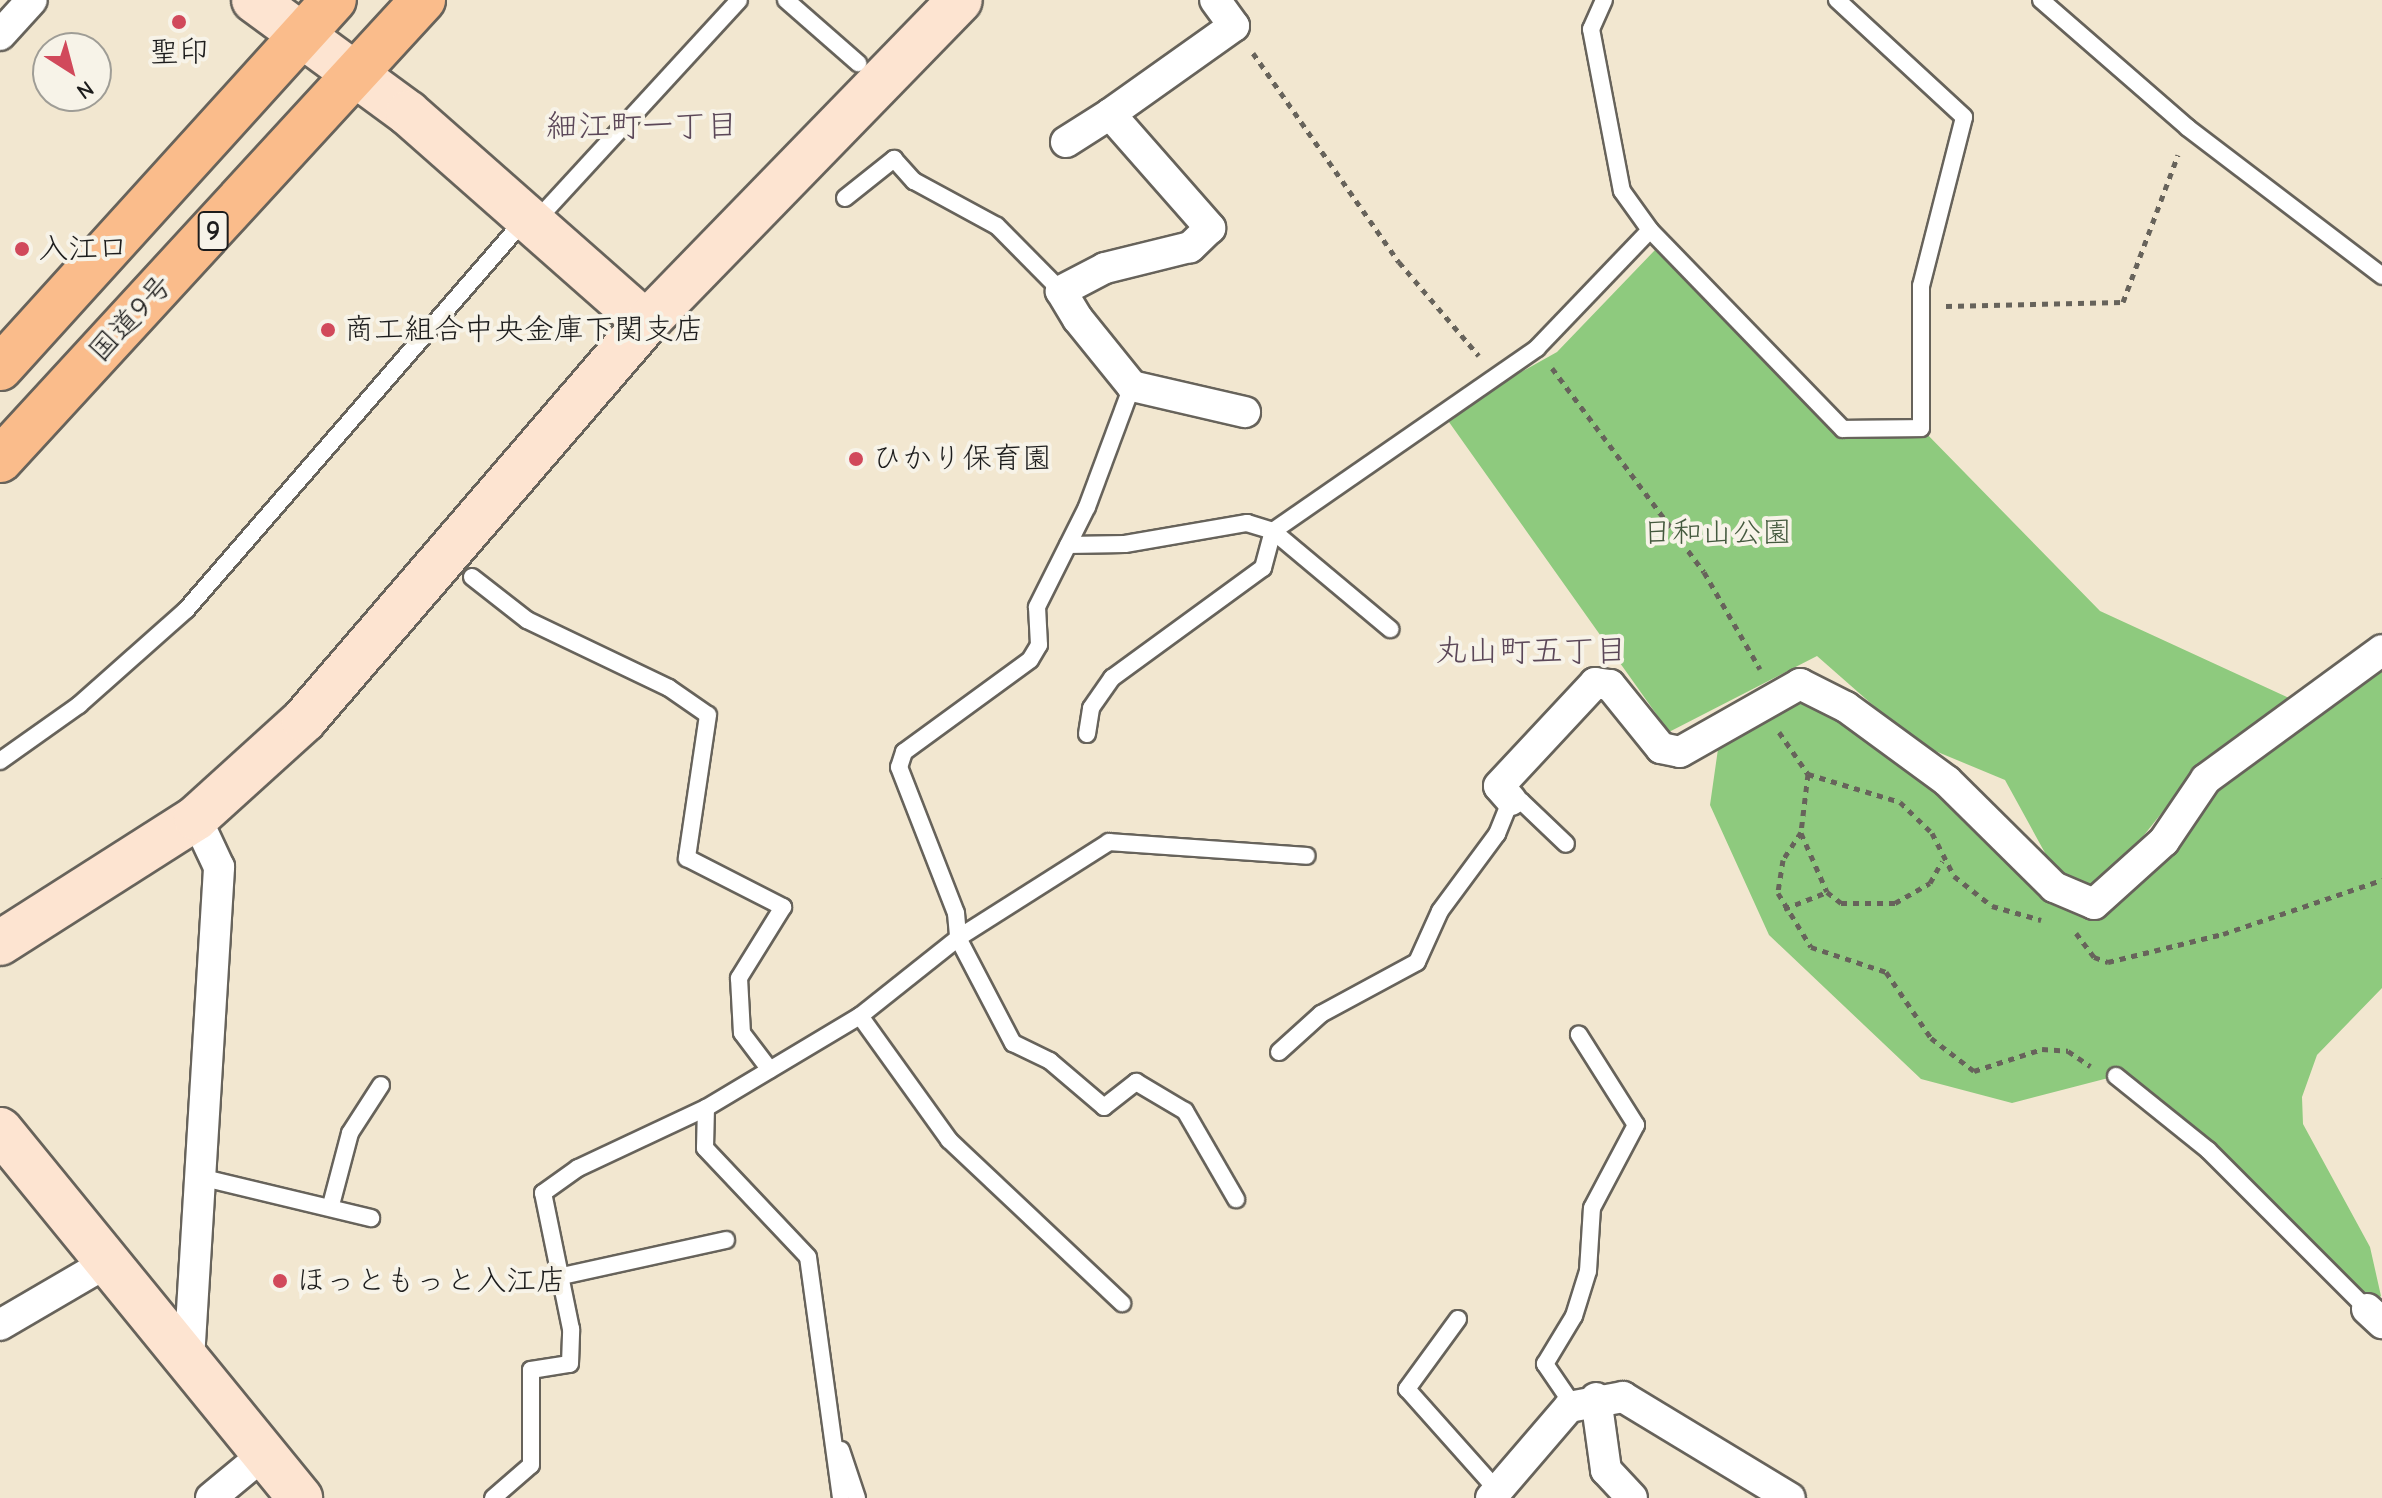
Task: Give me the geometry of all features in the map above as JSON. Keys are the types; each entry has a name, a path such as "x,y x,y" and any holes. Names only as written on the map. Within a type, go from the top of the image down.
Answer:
{"highway":[{"name":"国道9号","path":"0,368 334,0"},
{"name":"国道9号","path":"0,460 358,75 423,0"}],"street":[{"path":"0,35 32,0"},
{"path":"254,0 358,75 646,323"},
{"path":"0,943 196,818 304,720 646,323 960,0"},
{"path":"1066,142 1234,26 1215,0"},
{"path":"1110,114 1210,228 1190,247 1105,268 1061,291 1132,386 1245,412"},
{"path":"1511,800 1499,786 1595,683 1610,685 1661,748 1680,752 1764,693 1800,684 1823,693 1947,781 2076,909 2132,875 2206,779 2382,650"},
{"path":"189,1359 204,1178 219,867 196,818"},
{"path":"0,1130 300,1498"},
{"path":"0,1325 108,1262"},
{"path":"1494,1495 1584,1401 1623,1397 1790,1498"},
{"path":"1584,1401 1606,1470 1632,1498"},
{"path":"211,1498 264,1454"}],"lane":[{"path":"0,761 79,705 186,610 530,220 739,0"},
{"path":"786,0 858,63"},
{"path":"1604,0 1591,29 1622,191 1650,230 1843,429 1921,428 1921,306 1964,117 1837,0"},
{"path":"2041,0 2188,128 2382,276"},
{"path":"845,198 894,159 914,181 997,226 1061,291"},
{"path":"1087,734 1091,708 1112,678 1263,568 1273,531 1537,348 1650,230"},
{"path":"1132,386 1068,545 1037,607 1039,645 1030,660 904,752 899,767 956,913 958,938 1013,1043 1050,1061 1104,1107 1136,1082 1185,1111 1236,1199"},
{"path":"1068,545 1125,544 1247,523 1273,531 1390,629"},
{"path":"472,577 527,620 669,688 708,715 687,858 783,907 739,978 742,1033 770,1070"},
{"path":"1279,1052 1321,1014 1417,962 1447,899 1497,834 1511,800 1521,801 1566,844"},
{"path":"493,1498 531,1465 531,1370 570,1364 562,1276 543,1193 578,1168 706,1108 860,1016 958,938 1109,842 1307,856"},
{"path":"860,1016 949,1140 1122,1303"},
{"path":"1579,1035 1636,1125 1592,1208 1588,1271 1574,1316 1545,1364 1584,1401"},
{"path":"2116,1076 2208,1150 2375,1316"},
{"path":"331,1205 350,1133 381,1085"},
{"path":"706,1108 705,1148 808,1257 841,1498"},
{"path":"204,1178 331,1205 371,1218"},
{"path":"562,1276 726,1240"},
{"path":"1458,1319 1407,1389 1494,1495"},
{"path":"833,1433 857,1498"}],"path":[{"path":"1234,26 1399,262 1495,376"},
{"path":"1921,306 2123,302 2188,128"},
{"path":"1537,348 1704,572 1808,774 1801,832 1779,874 1784,909 1825,957 1886,972 1931,1038 1974,1071 2056,1049 2116,1076"},
{"path":"1808,774 1916,812 1942,861 1992,906 2034,920 2076,909 2080,942 2108,962 2223,934 2382,880"},
{"path":"1801,832 1827,892"},
{"path":"1784,909 1827,892 1867,908 1895,903 1930,883 1942,861"}],"green space":[{"name":"日和山公園","path":"1655,250 1837,436 1921,428 2100,611 2300,703 2203,761 2098,893 2061,882 2005,780 1916,743 1817,656 1669,732 1444,415 1557,352"},
{"path":"2382,650 2382,988 2317,1055 2302,1097 2303,1124 2370,1247 2381,1296 2367,1309 2208,1150 2116,1076 2012,1103 1921,1079 1769,935 1710,805 1721,728 1800,684 2094,904 2206,779"}],"place":[{"name":"聖印","path":"179,22"},
{"name":"入江口","path":"22,249"},
{"name":"商工組合中央金庫下関支店","path":"328,330"},
{"name":"ひかり保育園","path":"856,459"},
{"name":"ほっともっと入江店","path":"280,1281"}],"district":[{"name":"細江町一丁目","path":"642,126"},
{"name":"丸山町五丁目","path":"1531,651"}]}
